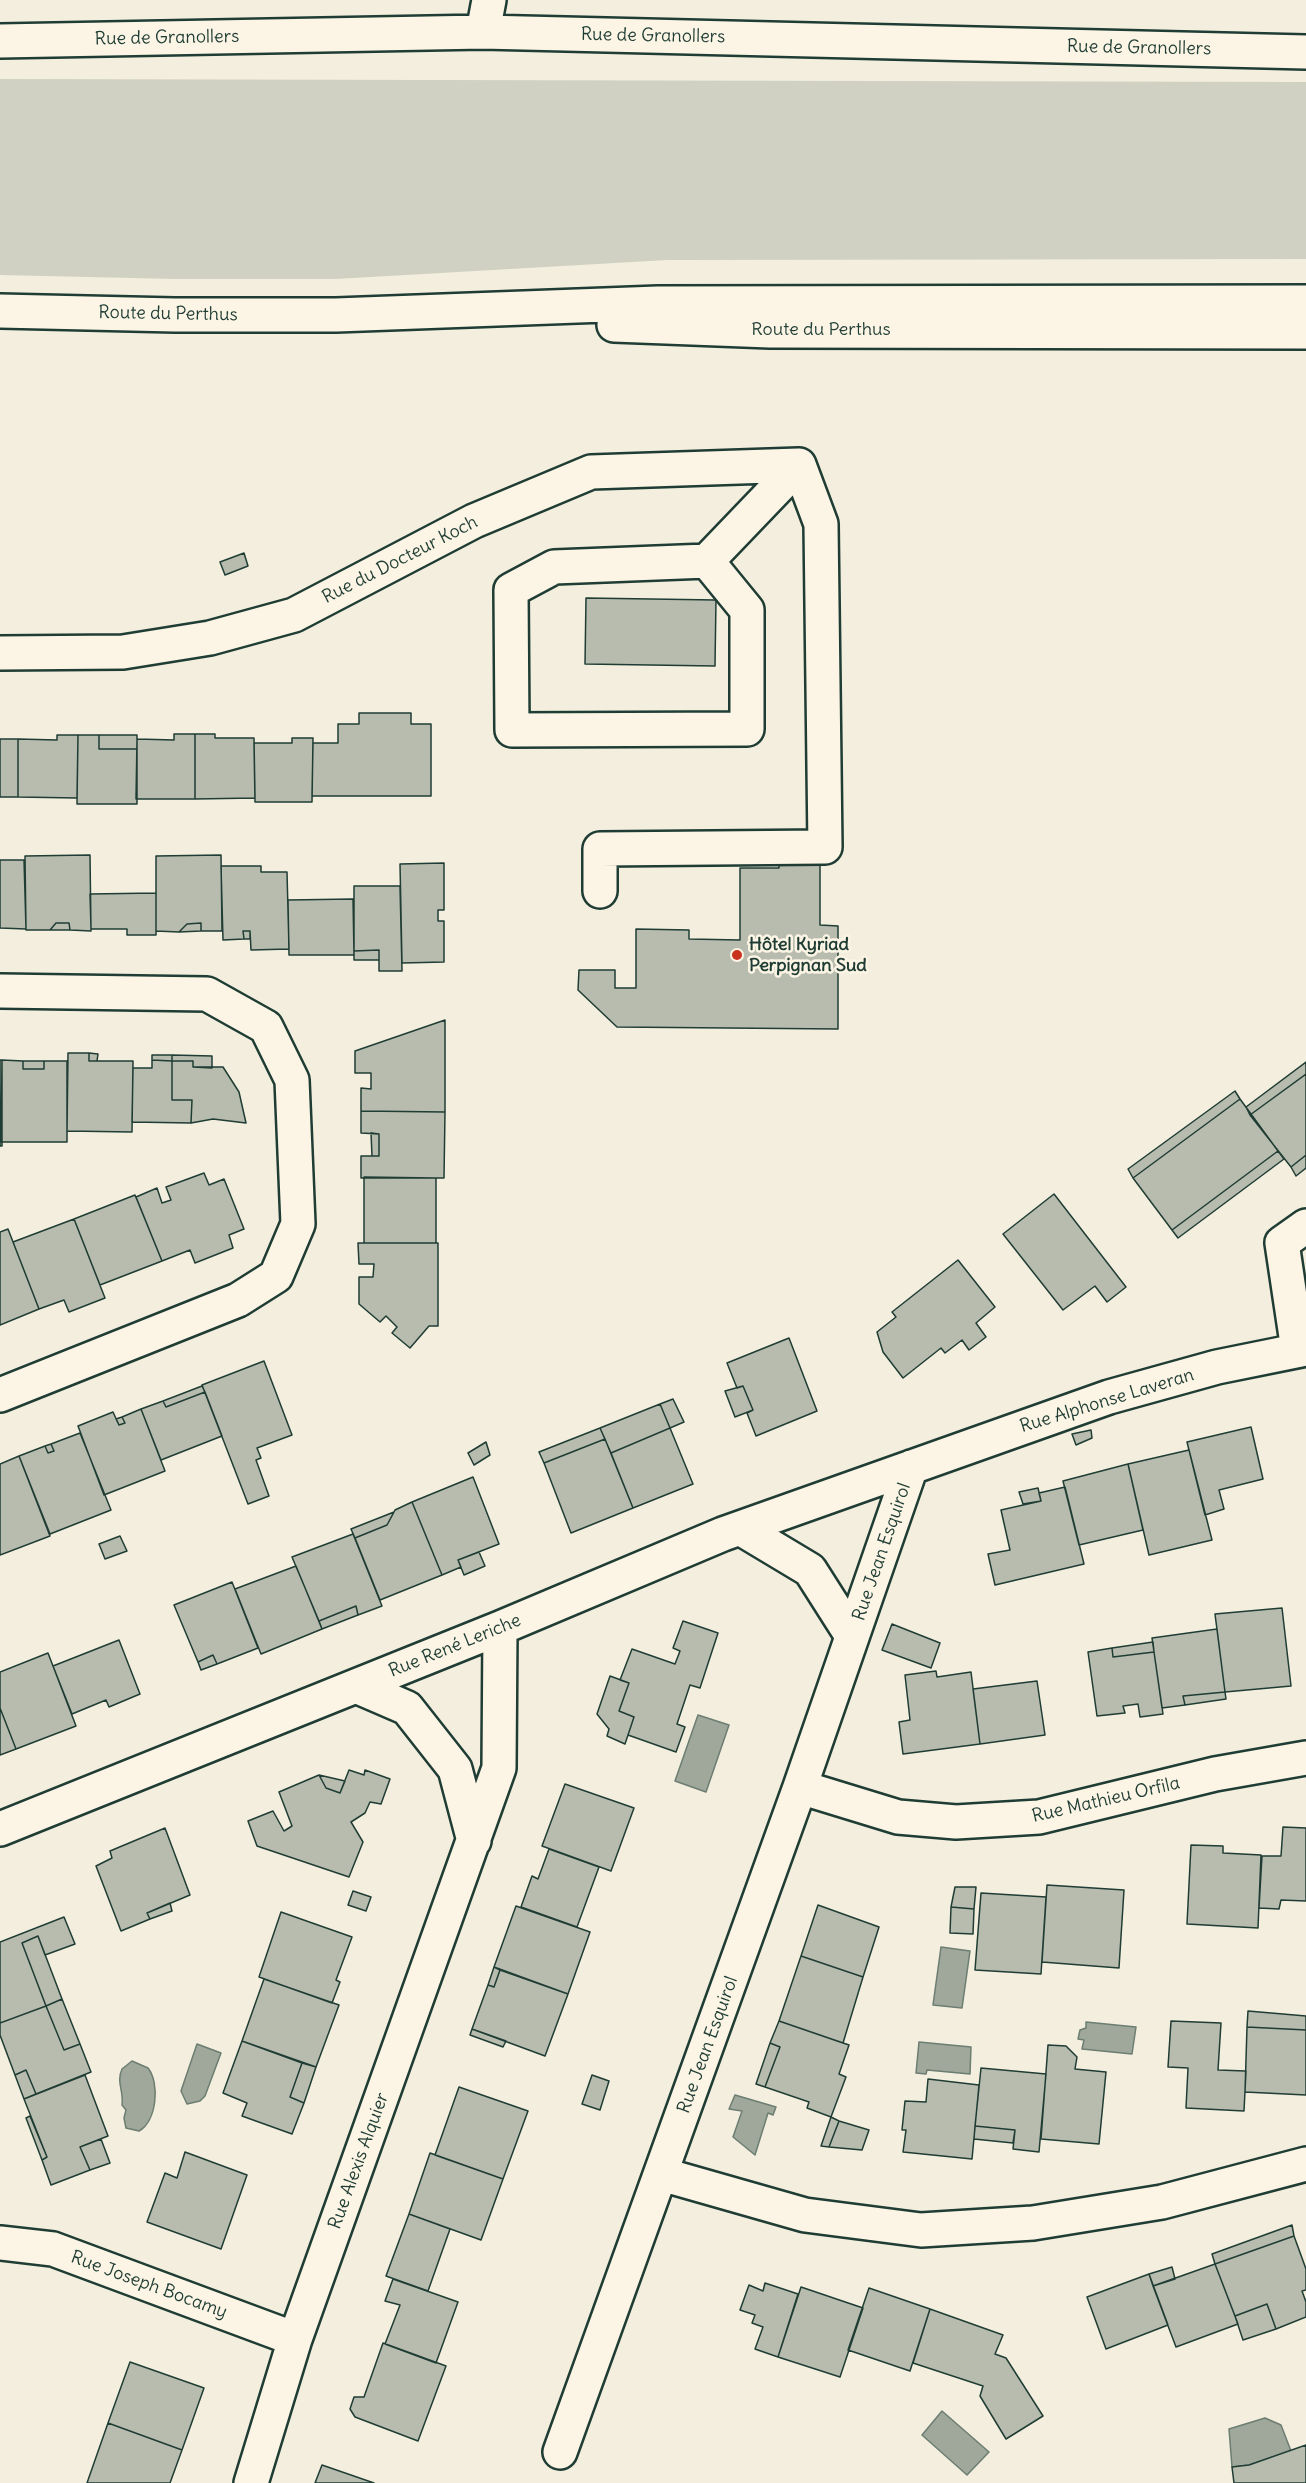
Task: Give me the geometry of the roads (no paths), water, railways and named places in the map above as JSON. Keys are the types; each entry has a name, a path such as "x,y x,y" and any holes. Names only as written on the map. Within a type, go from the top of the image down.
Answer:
{"street":[{"path":"483,32 489,0"},
{"name":"Rue de Granollers","path":"0,41 483,32 1306,52"},
{"path":"336,315 668,283 1306,282"},
{"name":"Route du Perthus","path":"336,315 658,303 1306,302"},
{"name":"Route du Perthus","path":"0,311 175,315 336,315 770,331 1306,332"},
{"path":"770,331 1306,349"},
{"path":"600,891 600,849 825,847 821,524 799,465 707,561 554,567 511,590 512,730 747,729 747,610 707,561"},
{"name":"Rue du Docteur Koch","path":"0,653 123,652 210,638 294,615 474,521 591,472 799,465"},
{"path":"0,991 207,994 266,1028 292,1080 298,1224 276,1276 238,1300 0,1395"},
{"path":"1302,1349 1282,1243 1306,1226"},
{"name":"Rue Alphonse Laveran","path":"911,1467 1109,1397 1217,1366 1302,1349"},
{"name":"Rue René Leriche","path":"0,1829 500,1628 740,1528 911,1467"},
{"name":"Rue Jean Esquirol","path":"560,2452 800,1787 911,1467"},
{"name":"Rue Jean Esquirol","path":"740,1528 810,1570 852,1636"},
{"name":"Rue Alexis Alquier","path":"251,2483 295,2339 499,1768 500,1628"},
{"path":"357,1686 407,1708 455,1769 474,1841"},
{"name":"Rue Mathieu Orfila","path":"800,1787 898,1817 956,1822 1039,1817 1215,1774 1306,1758"},
{"path":"661,2174 805,2215 921,2230 1033,2223 1162,2202 1306,2164"},
{"name":"Rue Joseph Bocamy","path":"0,2243 54,2249 295,2339"}],"place":[{"name":"Hôtel Kyriad Perpignan Sud","path":"737,955"}]}
